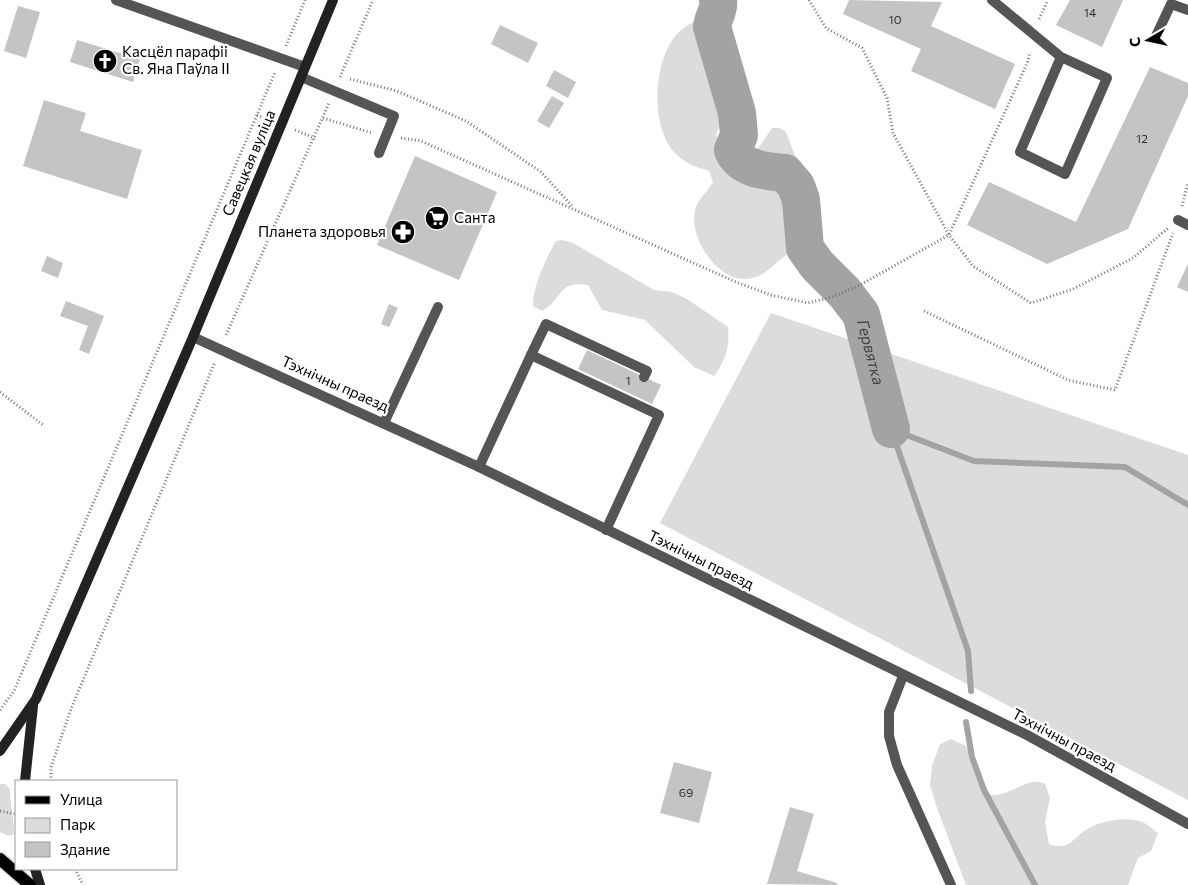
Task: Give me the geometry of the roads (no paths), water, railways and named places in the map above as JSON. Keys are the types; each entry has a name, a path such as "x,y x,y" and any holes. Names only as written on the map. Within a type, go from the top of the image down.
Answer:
{"main road":[{"name":"Савецкая вуліца","path":"33,705 193,336 333,0"},
{"path":"0,750 33,705"},
{"path":"25,780 33,705"},
{"path":"0,859 30,885"},
{"path":"35,870 40,885"}],"street":[{"path":"116,0 281,58 334,91 394,116 379,153"},
{"path":"997,2 1061,57 1107,78 1065,174 1020,152 1061,57"},
{"path":"1156,36 1170,4 1188,10"},
{"path":"1178,220 1188,224"},
{"path":"384,422 438,307"},
{"path":"479,467 546,324 626,365 647,371 644,377"},
{"name":"Тэхнічны праезд","path":"193,336 479,467 1027,735 1188,824"},
{"path":"531,355 593,380 633,399 659,415 606,530"},
{"path":"903,676 889,712 889,736 897,765 951,885"}],"waterway":[{"name":"Гервятка","path":"718,0 718,7 712,27 737,113 739,135 733,150 737,157 748,166 785,173 796,186 801,200 805,248 817,265 844,292 861,314 891,429"},
{"name":"Гервятка","path":"891,429 974,461 1125,467 1188,505"},
{"path":"891,429 968,651 971,691"},
{"path":"966,722 972,757 984,790 1035,885"}],"place":[{"name":"Касцёл парафіі Св. Яна Паўла II","path":"105,61"},
{"name":"Санта","path":"437,218"},
{"name":"Планета здоровья","path":"403,232"}]}
